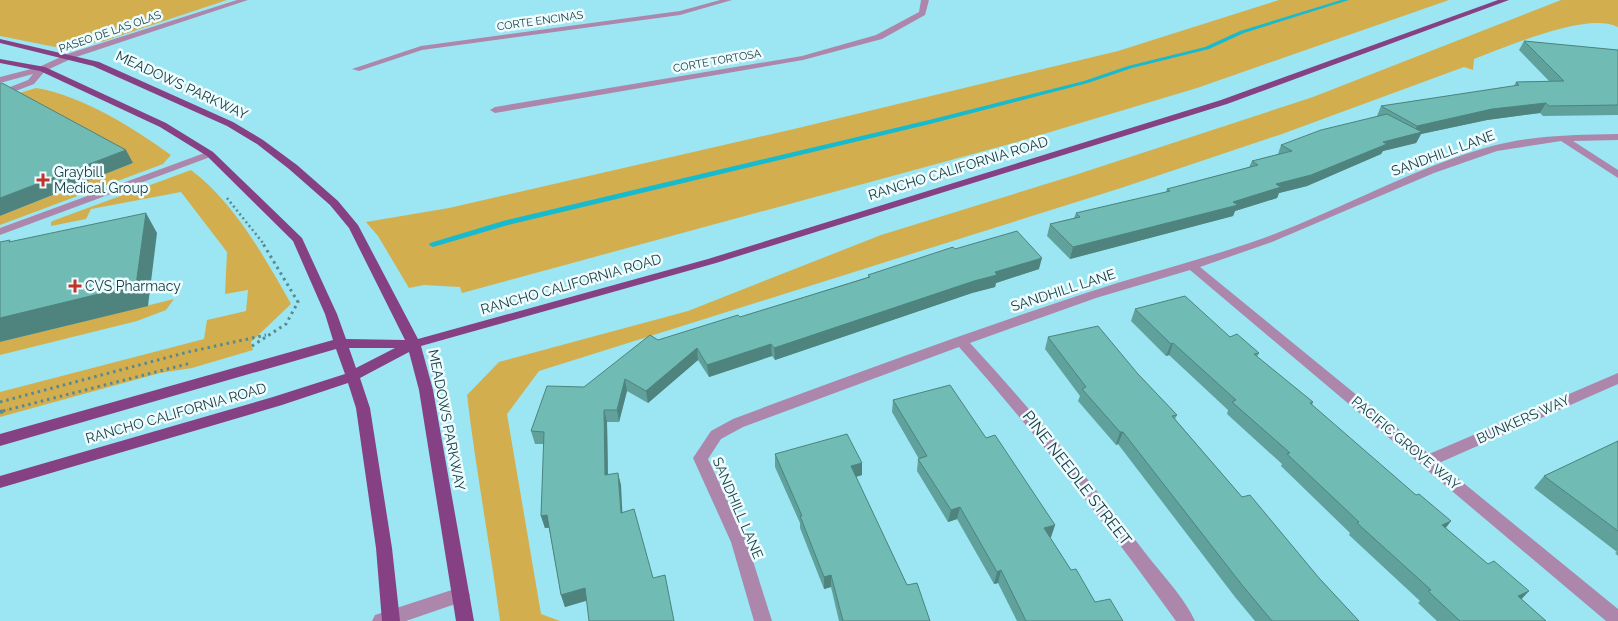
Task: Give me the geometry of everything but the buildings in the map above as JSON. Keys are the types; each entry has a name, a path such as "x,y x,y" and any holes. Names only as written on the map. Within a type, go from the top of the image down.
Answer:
{"main road":[{"name":"RANCHO CALIFORNIA ROAD","path":"0,482 353,376 414,344 826,227 934,190 1206,108 1505,0"},
{"name":"MEADOWS PARKWAY","path":"0,42 70,56 96,64 230,124 260,142 293,167 334,203 354,227 414,344 426,390 465,621"},
{"path":"0,61 42,69 163,125 210,154 250,190 298,240 331,314 363,408 384,548 388,620"},
{"name":"RANCHO CALIFORNIA ROAD","path":"0,440 340,342 414,344"}],"street":[{"name":"PASEO DE LAS OLAS","path":"42,69 70,56 244,0"},
{"name":"CORTE ENCINAS","path":"356,69 421,48 680,13 728,0"},
{"name":"CORTE TORTOSA","path":"495,110 803,58 879,37 922,13 926,0"},
{"path":"0,80 42,69"},
{"path":"0,94 31,82 42,69"},
{"name":"SANDHILL LANE","path":"762,621 738,542 700,458 716,435 738,423 961,341 1092,295 1192,266 1268,240 1430,171 1495,148 1563,138 1618,137"},
{"path":"1563,138 1618,175"},
{"path":"0,232 210,154"},
{"name":"PACIFIC GROVE WAY","path":"1192,266 1618,620"},
{"name":"PINE NEEDLE STREET","path":"961,341 1023,410 1100,504 1186,621"},
{"name":"BUNKERS WAY","path":"1428,461 1618,378"},
{"path":"388,620 461,595"}],"path":[{"path":"245,349 286,324 298,302"},
{"path":"0,402 188,352 269,335"},
{"path":"0,412 194,362"}],"shaded area":[{"path":"0,0 227,0 101,42 63,44 55,47 0,36"},
{"path":"1279,0 1449,0 1197,88 1017,142 462,293 460,287 424,285 409,288 378,236 366,222 449,208 794,129 1118,51"},
{"path":"1561,0 1618,0 1618,27 1604,23 1587,24 1547,32 1474,59 1473,70 1464,67 1282,134 1121,188 539,371 507,414 541,614 560,621 500,621 467,395 499,362 688,311 881,235 1075,175 1313,97"},
{"path":"36,88 89,105 141,134 171,155 163,164 0,225 0,216 133,163 0,99"},
{"path":"191,170 207,183 235,214 291,304 251,342 253,350 192,368 160,373 0,417 0,392 204,339 207,320 246,311 248,290 225,294 227,252 181,192 91,209 86,219 51,226 51,222 55,220"},
{"path":"174,299 166,310 137,321 0,355 0,342"}],"waterway":[{"path":"433,245 506,223 930,122 1086,82 1130,67 1207,48 1242,32 1346,0"}],"place":[{"name":"Graybill Medical Group","path":"43,180"},
{"name":"CVS Pharmacy","path":"75,286"}]}
